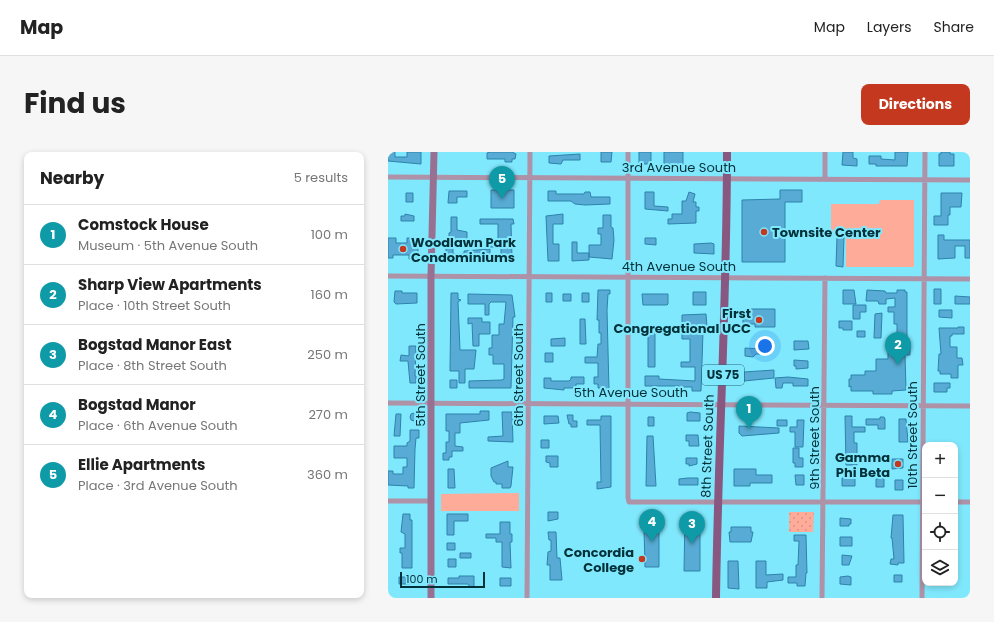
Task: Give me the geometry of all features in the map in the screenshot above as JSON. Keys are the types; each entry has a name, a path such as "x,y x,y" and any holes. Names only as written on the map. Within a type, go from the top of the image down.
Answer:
{"main road":[{"name":"8th Street South","path":"716,598 720,404 723,376 727,152"}],"street":[{"name":"5th Street South","path":"431,598 431,276 434,152"},
{"name":"6th Street South","path":"527,598 530,152"},
{"path":"628,152 627,277 629,502 922,502"},
{"path":"825,152 825,179"},
{"name":"10th Street South","path":"924,478 925,152"},
{"name":"3rd Avenue South","path":"388,177 970,180"},
{"name":"4th Avenue South","path":"388,276 970,278"},
{"name":"9th Street South","path":"822,598 825,278"},
{"name":"5th Avenue South","path":"388,403 628,403 824,406 970,406"},
{"path":"388,501 431,501"},
{"path":"958,502 970,502"},
{"name":"10th Street South","path":"922,598 924,514"}],"shaded area":[{"path":"880,200 914,200 914,267 846,267 846,235 831,235 831,204 879,204"},
{"path":"519,493 519,511 441,511 441,494"},
{"path":"789,512 814,512 813,532 789,532"}],"building":[{"path":"388,152 395,152 395,157 407,157 407,152 421,152 421,164 388,161"},
{"path":"512,152 516,154 515,159 512,159 512,162 505,162 505,159 487,159 487,153"},
{"path":"601,152 612,152 611,162 601,162"},
{"path":"639,152 651,152 651,164 639,164"},
{"path":"664,152 683,152 683,165 664,164"},
{"path":"843,152 853,152 853,158 857,159 857,166 842,165"},
{"path":"895,152 908,152 907,166 876,166 876,164 869,164 869,156 881,156 881,159 895,160"},
{"path":"941,152 950,152 950,154 954,154 954,166 939,166 939,154 941,154"},
{"path":"580,154 580,160 563,160 561,164 549,163 549,156"},
{"path":"491,190 514,190 514,208 491,208"},
{"name":"Townsite Center","path":"780,190 802,190 802,202 785,202 785,262 742,262 742,200 780,199"},
{"path":"449,191 467,191 467,197 457,197 457,203 448,203"},
{"path":"548,191 556,191 556,194 584,194 585,192 590,192 591,197 610,197 610,204 585,205 575,204 571,201 548,201"},
{"path":"645,192 654,192 654,206 668,207 668,211 645,209"},
{"path":"689,192 695,194 693,202 696,202 696,207 699,207 699,211 696,211 696,223 668,224 668,219 672,219 672,214 682,214 682,201 686,201"},
{"path":"406,193 413,193 413,202 406,202"},
{"path":"941,193 962,193 961,207 950,207 948,225 934,225 934,216 941,216"},
{"path":"405,214 414,216 414,221 401,221 401,216 405,216"},
{"path":"563,214 563,224 553,224 553,244 559,244 559,261 548,261 546,216"},
{"path":"603,215 611,215 611,227 613,228 614,240 612,259 589,257 589,245 601,245 601,234 598,234 598,228 603,228"},
{"path":"451,217 457,217 457,230 467,232 467,241 453,241 453,254 464,254 464,251 490,249 490,258 446,260 446,247 449,247 449,233 451,232"},
{"path":"480,219 513,219 514,224 511,224 512,258 501,258 501,247 490,247 490,241 498,241 498,224 480,224"},
{"path":"938,235 944,235 944,240 970,240 970,258 965,258 965,246 955,246 955,258 938,259"},
{"path":"837,237 844,237 843,267 836,266"},
{"name":"Woodlawn Park Condominiums","path":"388,238 396,238 396,243 407,243 407,238 418,238 418,259 409,259 409,255 393,255 393,258 388,258"},
{"path":"645,238 656,238 656,245 645,244"},
{"path":"572,242 577,242 577,253 589,253 589,260 572,261"},
{"path":"694,244 714,244 714,254 694,253"},
{"path":"934,289 941,289 941,304 934,304"},
{"path":"598,290 610,290 610,294 608,294 607,310 609,390 602,390 602,388 598,388 598,384 594,384 594,377 598,377 598,363 585,363 585,357 597,357 598,344 601,344 599,320 597,320"},
{"path":"843,290 854,290 856,304 843,304"},
{"path":"867,290 885,291 886,293 897,293 897,290 905,290 905,292 907,292 907,342 910,342 910,355 905,355 906,390 892,391 892,394 873,394 873,391 851,391 851,386 849,387 849,379 851,379 851,375 865,375 865,371 876,371 876,359 888,359 888,342 897,342 897,324 894,324 894,312 888,312 888,307 895,307 895,298 886,299 886,304 879,304 878,301 866,301"},
{"path":"395,291 402,291 402,293 417,293 417,303 396,304 394,302"},
{"path":"693,292 706,292 706,305 693,305"},
{"path":"451,293 458,293 458,299 461,300 458,302 460,350 476,350 474,369 465,369 465,383 459,383 459,371 450,371"},
{"path":"546,293 552,293 552,302 546,302"},
{"path":"582,293 589,293 589,302 582,302"},
{"path":"468,294 512,295 515,317 513,317 511,388 469,388 469,381 504,379 504,364 493,364 493,355 489,355 489,348 492,348 492,335 499,335 499,324 504,324 506,302 491,302 489,304 489,315 485,315 485,304 468,304"},
{"path":"563,294 571,294 571,301 563,301"},
{"path":"642,294 668,294 668,304 643,305"},
{"path":"955,296 970,297 970,304 955,304"},
{"path":"853,305 866,305 866,312 860,312 860,319 853,319"},
{"name":"First Congregational UCC","path":"746,309 775,309 775,327 755,327 755,324 743,324 743,315 741,315 741,311 746,311"},
{"path":"939,310 952,310 952,318 939,317"},
{"path":"882,313 881,338 874,338 875,314"},
{"path":"706,314 707,327 706,332 703,332 701,391 692,391 692,387 645,386 645,376 659,376 659,379 695,381 695,367 681,367 681,362 690,362 690,339 682,339 682,315"},
{"path":"468,318 482,318 482,322 490,322 490,334 479,334 479,346 473,346 472,323 468,324"},
{"path":"580,319 585,319 586,344 580,344"},
{"path":"839,321 852,321 852,330 843,330 843,328 839,328"},
{"path":"964,327 964,334 952,334 952,336 950,336 950,347 957,347 957,358 962,358 963,365 958,365 958,378 951,378 951,374 940,374 940,371 938,371 939,354 941,354 939,328"},
{"path":"648,329 655,329 655,367 648,367"},
{"path":"857,331 865,331 865,337 857,337"},
{"path":"565,338 565,346 551,346 551,339"},
{"path":"794,341 808,341 809,349 794,350"},
{"path":"409,346 416,346 416,383 410,383 408,361 400,361 401,355 409,356"},
{"path":"745,348 761,349 761,354 756,354 753,357 745,356"},
{"path":"545,353 553,353 553,362 545,362"},
{"path":"794,360 808,361 808,368 796,369 796,366 794,366"},
{"path":"774,370 774,378 744,381 744,372"},
{"path":"571,377 584,377 584,384 576,384 576,388 564,388 564,390 544,388 544,378 551,378 551,381 569,381"},
{"path":"788,377 808,379 808,386 793,386 793,383 783,383 782,388 776,388 775,378"},
{"path":"450,380 457,380 457,388 450,388"},
{"path":"934,383 950,383 950,388 947,388 947,392 934,392"},
{"path":"480,411 489,411 489,420 460,423 460,433 455,433 455,446 463,447 463,451 452,451 452,457 449,457 449,460 443,460 443,453 446,453 446,442 449,442 449,431 446,431 446,414 480,414"},
{"path":"502,412 512,412 513,442 488,441 488,437 503,436"},
{"path":"412,413 416,413 418,417 416,421 412,421 410,419 410,415"},
{"path":"687,413 700,413 700,421 687,421"},
{"path":"396,414 401,414 400,436 394,436"},
{"path":"567,415 573,415 573,421 577,421 577,427 571,427"},
{"path":"544,416 558,416 559,423 544,424"},
{"path":"601,416 611,416 611,487 597,489 597,482 601,482 600,425 587,425 587,420 601,420"},
{"path":"845,416 852,416 852,427 865,427 865,432 854,432 854,443 857,443 857,465 846,465"},
{"path":"648,417 654,417 654,426 648,426"},
{"path":"880,417 884,417 885,419 885,429 878,429 878,425 866,425 866,419 880,419"},
{"path":"899,419 906,419 908,442 899,442"},
{"path":"777,420 787,420 787,426 777,426"},
{"path":"797,420 804,420 803,447 795,447 795,432 790,432 790,427 797,427"},
{"path":"739,426 779,428 779,433 742,436 739,433"},
{"path":"410,430 419,430 419,438 416,438 415,449 414,488 408,488 408,486 388,485 388,471 393,471 393,474 403,474 403,467 407,467 407,458 394,458 394,446 407,446 407,443 410,441"},
{"path":"686,435 698,435 699,446 689,446 689,441 686,441"},
{"path":"647,436 653,436 656,486 646,486"},
{"path":"541,440 549,440 549,448 541,448"},
{"path":"793,448 799,448 799,458 803,458 803,467 795,467 795,463 793,463"},
{"path":"546,456 558,456 558,467 550,467 550,463 546,462"},
{"path":"686,458 697,458 697,464 689,466 689,464 686,464"},
{"name":"Gamma Phi Beta","path":"892,459 903,459 903,468 892,469"},
{"path":"508,461 508,467 513,467 511,486 510,488 502,488 502,484 496,484 496,482 494,482 491,476 491,468"},
{"path":"448,469 454,469 455,488 448,488"},
{"path":"734,469 756,469 756,475 772,475 772,483 750,483 750,486 734,486"},
{"path":"795,475 804,475 804,485 796,485"},
{"path":"698,478 698,485 679,485 679,479"},
{"path":"842,478 855,478 855,486 842,486"},
{"path":"884,478 884,487 876,487 876,479"},
{"path":"895,480 903,480 903,490 895,490"},
{"path":"548,512 558,512 558,519 548,521"},
{"path":"403,514 410,514 410,520 412,520 412,568 402,568 402,553 400,553 400,548 405,548 405,534 401,532"},
{"path":"447,514 468,514 468,521 454,521 454,535 447,535"},
{"path":"893,515 903,515 904,563 898,563 898,565 890,564 891,559 894,559 891,538"},
{"path":"647,516 659,516 659,567 645,567 644,529"},
{"path":"685,516 700,516 700,571 684,571"},
{"path":"840,518 851,519 851,524 849,524 849,526 840,526"},
{"path":"500,522 510,522 510,534 512,534 512,542 510,542 511,568 502,567 502,542 496,542 496,538 486,538 486,534 500,534"},
{"path":"731,527 751,527 751,532 753,532 751,542 730,542 729,532 731,532"},
{"path":"548,532 556,532 557,558 560,558 562,580 550,580 550,565 547,565 548,552 551,551 551,540 549,540"},
{"path":"794,535 806,535 807,573 805,586 797,586 797,583 788,583 788,577 796,577 796,565 798,565 799,541 794,541"},
{"path":"840,537 852,537 852,546 840,546"},
{"path":"447,543 455,543 455,550 447,550"},
{"path":"460,553 471,553 471,558 460,558"},
{"path":"842,555 852,556 849,565 842,565"},
{"path":"448,559 456,559 456,567 448,567"},
{"path":"728,561 738,561 739,589 728,588"},
{"path":"756,561 766,561 766,575 783,574 783,580 767,582 767,588 756,588"},
{"path":"894,575 902,575 902,582 894,582"},
{"path":"459,576 474,576 474,587 470,587 468,584 448,584 448,578 459,578"},
{"path":"399,577 410,577 410,584 399,584"},
{"path":"840,577 851,577 851,585 840,584"},
{"path":"500,578 511,578 511,586 500,586"}],"place":[{"name":"Ellie Apartments","path":"502,199"},
{"name":"Townsite Center","path":"764,232"},
{"name":"Woodlawn Park Condominiums","path":"403,249"},
{"name":"First Congregational UCC","path":"759,320"},
{"name":"Sharp View Apartments","path":"898,365"},
{"name":"Comstock House","path":"749,429"},
{"name":"Gamma Phi Beta","path":"898,464"},
{"name":"Bogstad Manor","path":"652,542"},
{"name":"Bogstad Manor East","path":"692,544"},
{"name":"Concordia College","path":"642,559"}]}
